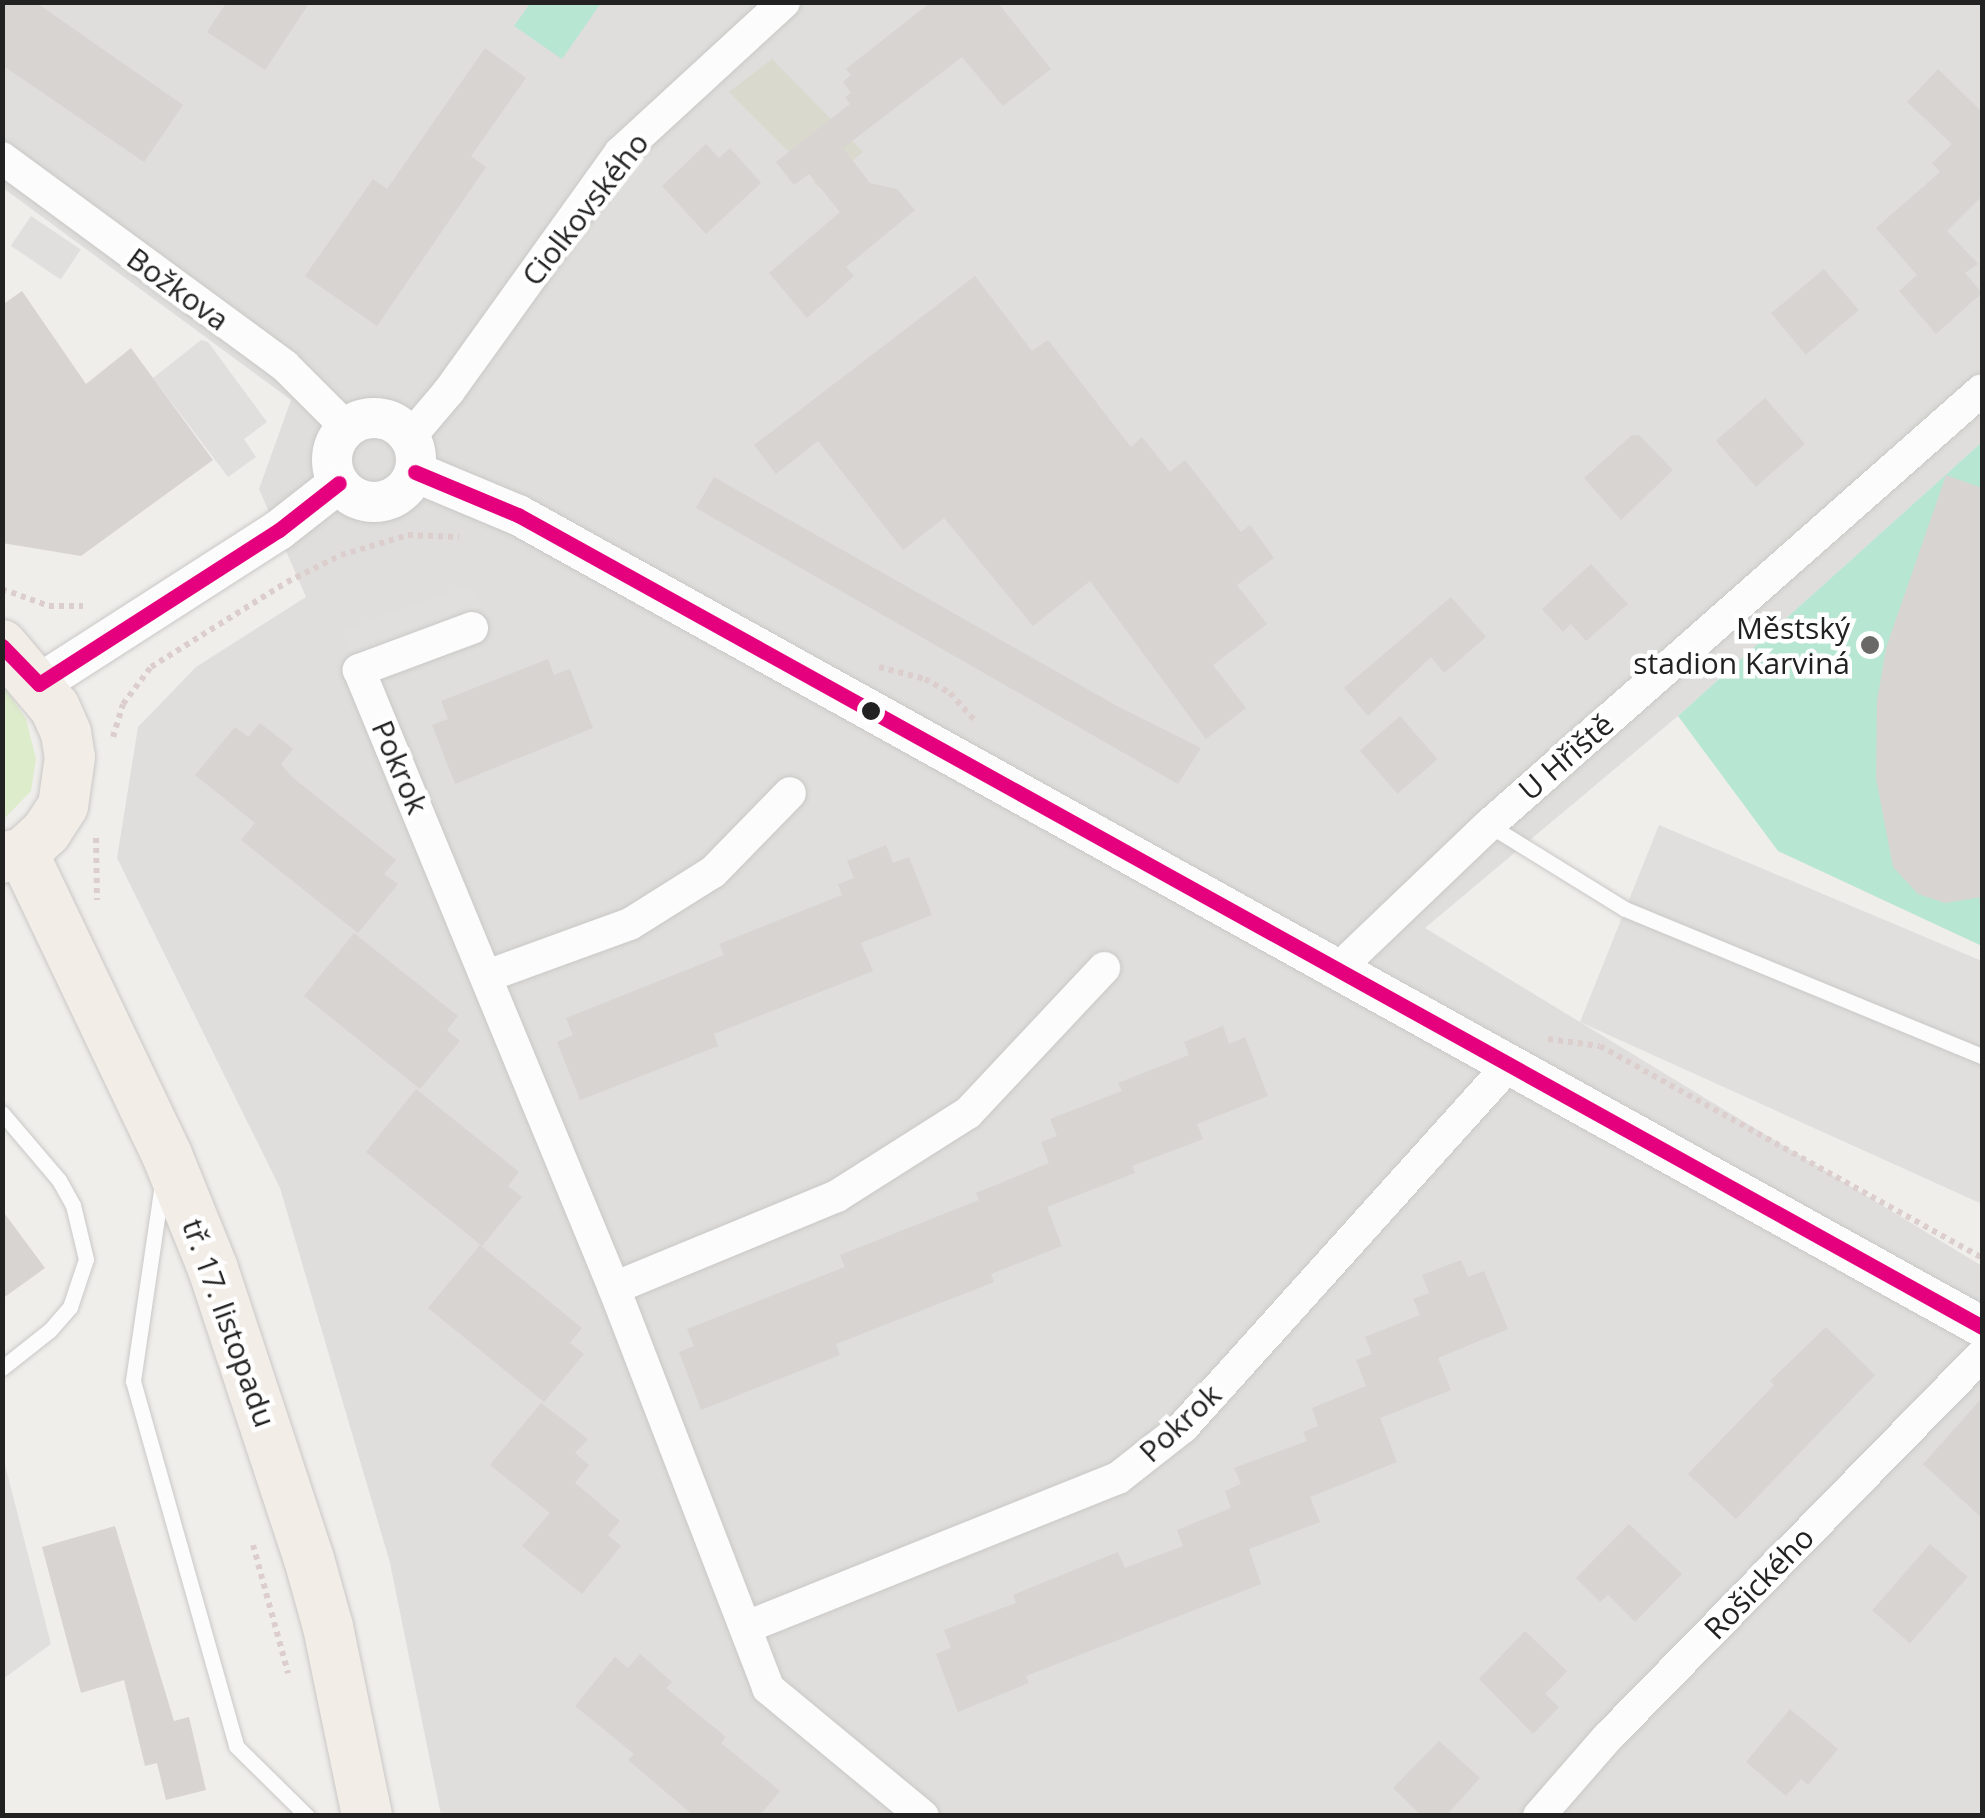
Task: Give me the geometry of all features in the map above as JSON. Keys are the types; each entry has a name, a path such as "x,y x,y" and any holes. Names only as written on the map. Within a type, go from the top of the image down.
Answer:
{"main road":[{"path":"2,645 38,684 66,733 69,784 55,819 13,856"},
{"name":"tř. 17. listopadu","path":"13,856 167,1156 212,1269 328,1627 367,1816"}],"street":[{"name":"Ciolkovského","path":"412,455 449,391 620,153 784,2"},
{"name":"Božkova","path":"2,158 285,366 347,428"},
{"name":"U Hřiště","path":"1336,972 1488,825 1982,390"},
{"path":"380,418 402,428 412,455 409,485 387,500 360,500 339,483 332,460 347,428 380,418"},
{"path":"412,455 1507,1067 1982,1327"},
{"path":"38,684 279,530 339,483"},
{"name":"Pokrok","path":"472,628 359,670 614,1288 768,1688 923,1816"},
{"path":"487,976 630,924 713,872 790,793"},
{"path":"614,1288 837,1196 968,1113 1104,968"},
{"name":"Pokrok","path":"746,1627 1118,1478 1183,1427 1507,1067"},
{"name":"Rošického","path":"1539,1816 1608,1736 1982,1354"}],"lane":[{"path":"1488,825 1626,909 1982,1056"},
{"path":"2,1113 59,1180 77,1216 86,1259 70,1307 2,1368"},
{"path":"167,1156 133,1380 236,1746 308,1816"}],"path":[{"path":"152,667 258,599 341,555 408,534 456,536 499,546 518,515"},
{"path":"2,589 48,606 108,606 124,630"},
{"path":"861,662 925,680 950,693 982,730"},
{"path":"1537,1038 1600,1046 1982,1258"},
{"path":"250,1535 292,1686"}],"shaded area":[{"path":"3,3 1982,3 1982,442 1678,716 1425,928 1982,1266 1982,1815 441,1815 390,1563 280,1188 117,858 138,727 196,667 306,597 259,489 291,400 3,188"},
{"path":"772,59 863,152 819,187 814,183 847,156 791,154 729,92"},
{"path":"31,216 81,250 61,279 11,246"},
{"path":"201,340 208,342 267,422 244,439 256,457 228,477 153,378"},
{"path":"471,584 481,611 352,658 342,631"},
{"path":"1659,825 1982,961 1982,1204 1580,1022"},
{"path":"3,1457 51,1644 2,1679"}],"green space":[{"path":"531,2 601,3 562,59 514,26"},
{"name":"Městský stadion Karviná","path":"1982,442 1982,946 1778,851 1678,716"},
{"path":"3,685 26,719 36,759 31,791 3,820"}],"building":[{"path":"2,2 35,2 183,105 144,162 2,65"},
{"path":"227,2 310,2 265,70 207,32"},
{"path":"931,2 997,2 1051,69 1003,106 962,57 843,148 870,183 897,189 915,210 846,267 854,276 807,318 769,273 840,212 809,174 794,185 776,162 850,104 845,97 851,93 843,82 851,75 846,69"},
{"path":"485,48 526,78 471,156 486,167 377,326 305,276 373,179 387,189"},
{"path":"1938,69 1982,112 1982,196 1947,231 1978,264 1965,273 1982,293 1936,334 1899,291 1917,275 1876,228 1940,172 1932,163 1952,144 1907,102"},
{"path":"706,144 719,158 730,148 761,183 706,234 662,186"},
{"path":"1824,269 1859,310 1806,355 1771,313"},
{"path":"975,276 1032,351 1048,340 1131,447 1142,437 1170,472 1185,460 1241,532 1250,525 1274,558 1237,585 1267,624 1213,665 1246,708 1206,739 1090,581 1033,626 944,518 903,550 818,441 776,474 754,445"},
{"path":"22,291 86,384 131,348 213,460 81,556 2,543 2,305"},
{"path":"1765,398 1805,444 1756,487 1716,441"},
{"path":"1632,435 1639,435 1673,470 1621,520 1584,478"},
{"path":"1946,475 1982,488 1982,897 1945,903 1918,894 1893,867 1876,778 1877,701 1886,648"},
{"path":"714,477 1117,706 1201,748 1178,784 696,508"},
{"path":"1591,564 1628,604 1586,641 1571,624 1563,632 1542,609"},
{"path":"1451,597 1486,637 1444,673 1431,657 1368,716 1344,688"},
{"path":"548,659 554,675 570,669 593,728 455,784 432,725 448,719 441,701"},
{"path":"1400,716 1437,759 1397,794 1360,751"},
{"path":"260,723 293,749 281,764 292,777 396,860 384,874 398,884 358,933 241,840 255,823 195,775 235,727 248,737"},
{"path":"886,845 893,863 909,857 932,915 861,943 873,971 714,1034 718,1046 580,1100 557,1042 573,1035 566,1018 724,955 719,944 842,895 838,884 854,878 847,861"},
{"path":"354,933 458,1016 447,1030 460,1041 420,1089 304,996"},
{"path":"1223,1026 1229,1044 1245,1037 1268,1096 1197,1124 1203,1139 1132,1166 1135,1173 1047,1207 1062,1246 991,1274 994,1282 836,1344 840,1355 701,1410 679,1352 694,1346 687,1329 845,1267 840,1255 979,1200 976,1193 1049,1163 1041,1142 1057,1136 1050,1119 1122,1091 1118,1083 1189,1055 1184,1042"},
{"path":"416,1089 519,1172 508,1186 522,1197 482,1246 366,1152"},
{"path":"2,1210 45,1268 2,1299"},
{"path":"480,1245 582,1328 570,1343 584,1354 544,1402 428,1308"},
{"path":"1461,1260 1468,1277 1484,1271 1508,1329 1438,1358 1451,1390 1380,1418 1397,1462 1310,1497 1320,1522 1249,1549 1261,1584 1026,1676 1029,1683 958,1712 936,1654 951,1648 944,1630 1016,1603 1013,1595 1118,1552 1125,1568 1183,1546 1177,1530 1231,1508 1225,1491 1241,1484 1234,1468 1307,1441 1303,1432 1318,1426 1312,1408 1366,1386 1356,1360 1372,1354 1365,1337 1420,1315 1413,1299 1429,1293 1422,1275"},
{"path":"1826,1327 1875,1375 1736,1519 1688,1474 1774,1385 1770,1381"},
{"path":"1982,1398 1982,1518 1923,1464"},
{"path":"541,1403 588,1439 575,1453 589,1465 575,1483 620,1521 608,1535 621,1546 582,1594 522,1546 550,1513 490,1465"},
{"path":"1629,1524 1682,1574 1635,1622 1608,1595 1600,1602 1576,1578"},
{"path":"115,1526 174,1721 189,1717 206,1790 166,1800 157,1763 145,1766 124,1680 81,1693 42,1547"},
{"path":"1930,1544 1968,1577 1910,1643 1872,1610"},
{"path":"1525,1631 1567,1671 1545,1694 1559,1707 1533,1734 1479,1679"},
{"path":"640,1654 672,1682 666,1688 726,1737 721,1743 780,1791 759,1816 694,1816 628,1760 634,1754 575,1706 615,1657 628,1668"},
{"path":"1790,1709 1838,1749 1808,1785 1801,1779 1786,1796 1746,1762"},
{"path":"1439,1741 1480,1778 1446,1816 1422,1816 1393,1788"}],"transit line":[{"path":"415,472 518,515 1982,1327"},
{"path":"2,646 39,684 279,530 339,483"}],"place":[{"name":"Městský stadion Karviná","path":"1870,645"}]}
